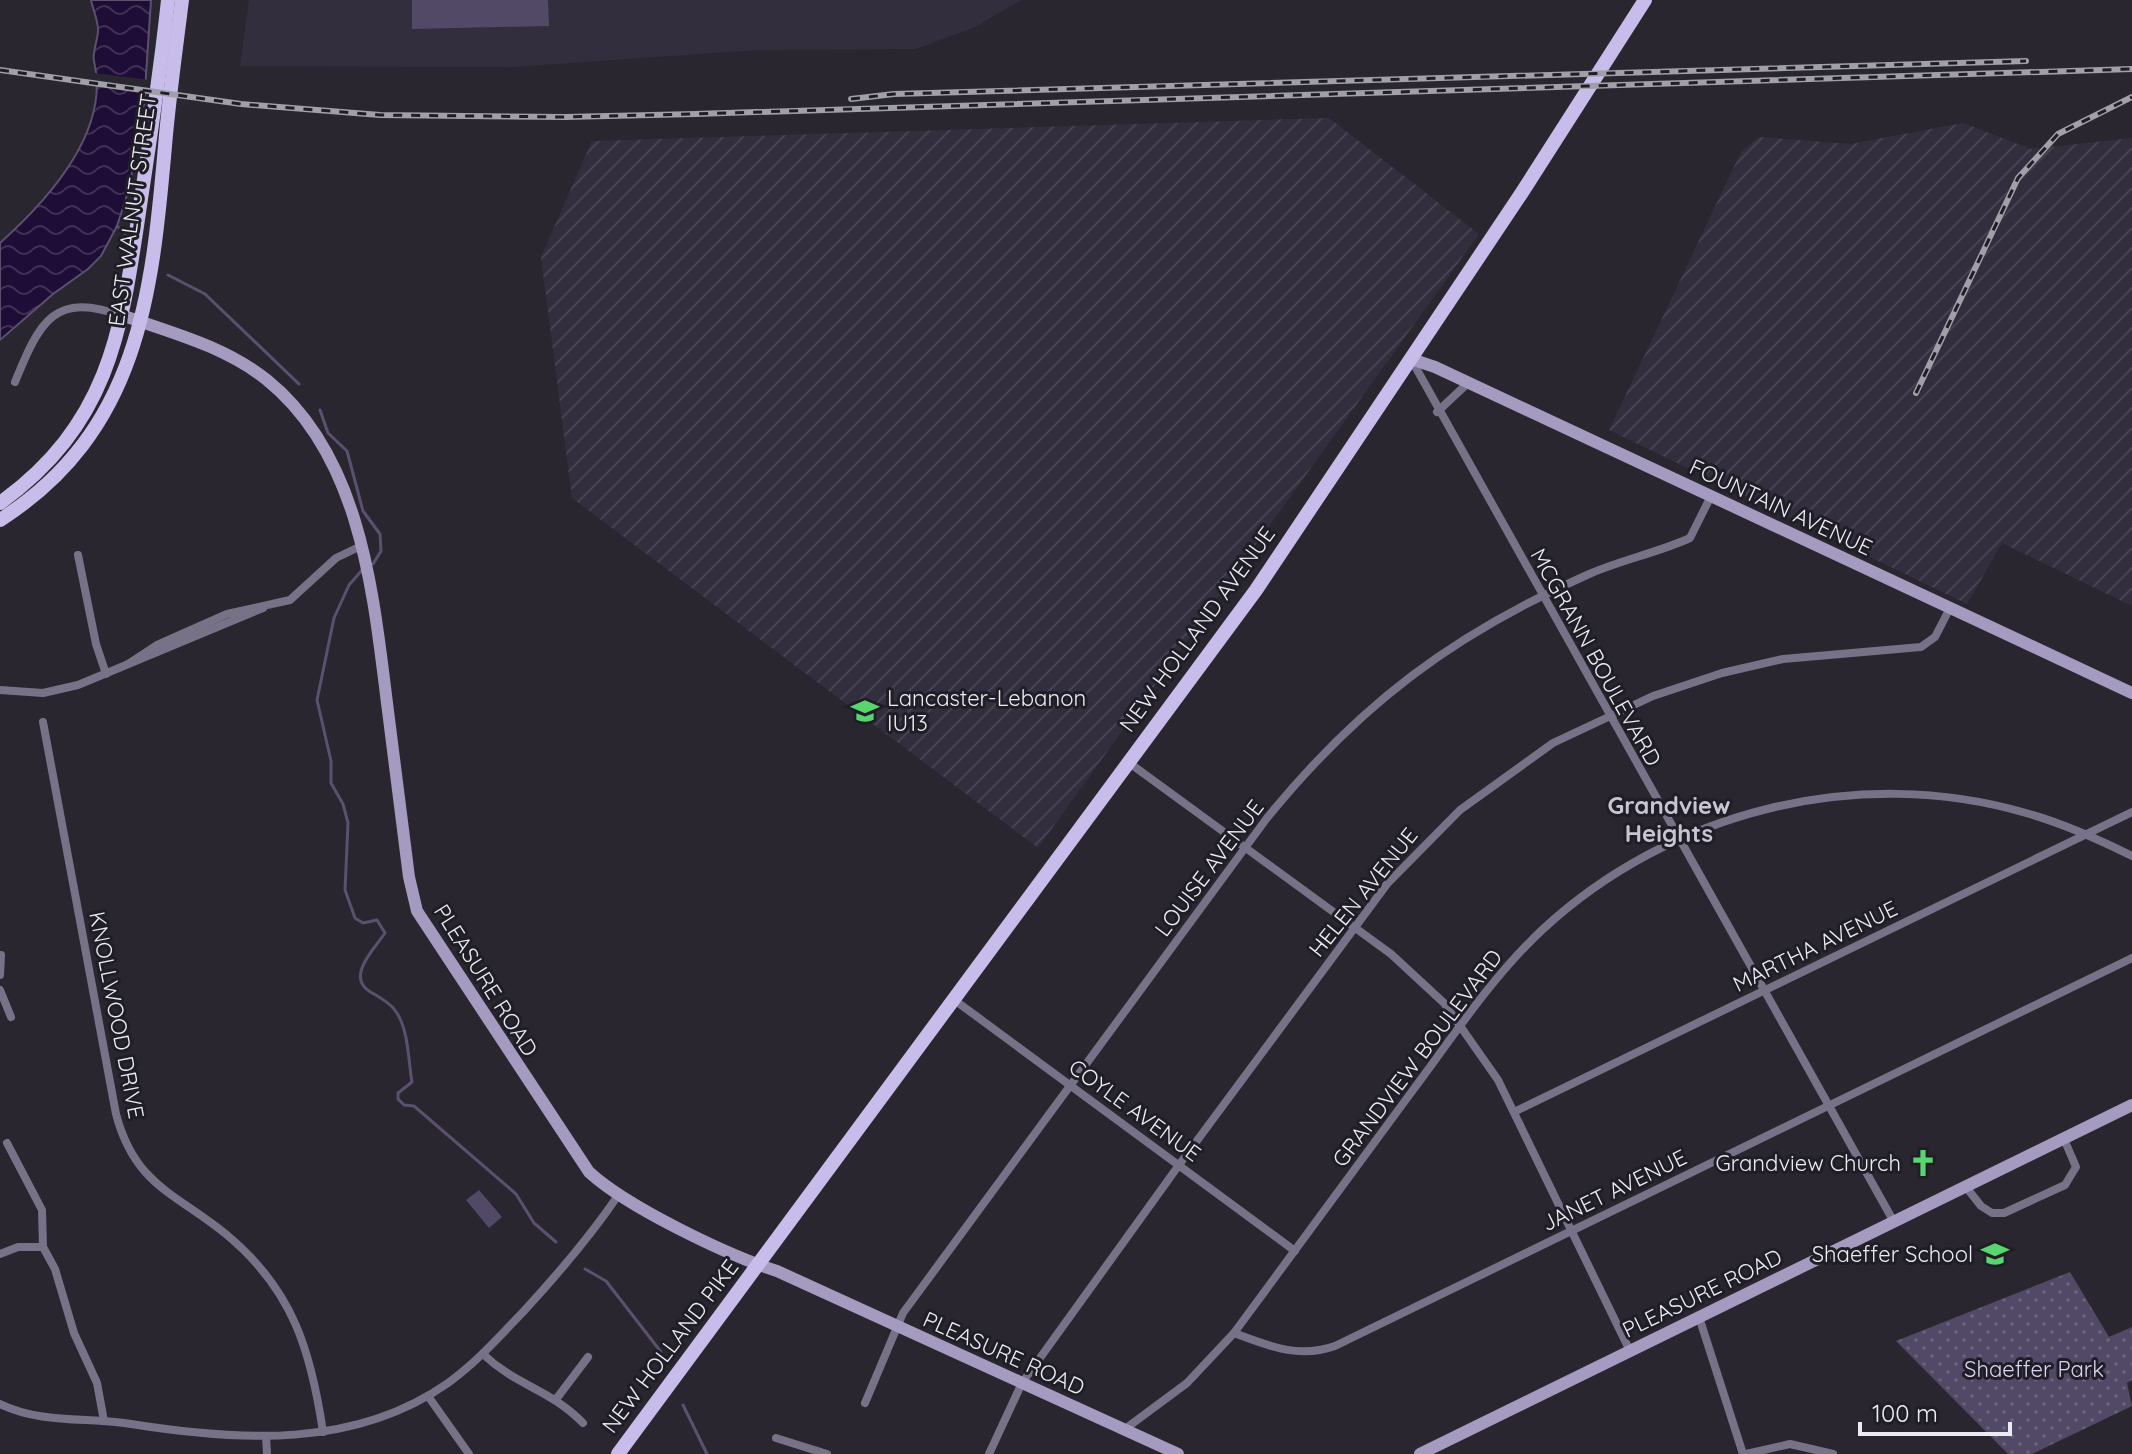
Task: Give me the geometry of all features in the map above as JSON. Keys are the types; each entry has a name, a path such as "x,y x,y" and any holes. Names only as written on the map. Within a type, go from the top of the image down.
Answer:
{"main road":[{"name":"EAST WALNUT STREET","path":"0,503 46,463 77,423 110,362 124,316 168,0"},
{"name":"EAST WALNUT STREET","path":"0,520 49,481 96,428 127,369 142,322 161,194 182,0"},
{"name":"NEW HOLLAND AVENUE","path":"758,1265 1256,590 1645,0"},
{"name":"NEW HOLLAND PIKE","path":"618,1454 758,1265"}],"street":[{"name":"PLEASURE ROAD","path":"15,382 45,326 59,311 85,304 217,349 251,368 278,390 300,414 328,457 361,546 374,601 409,877 417,911 573,1153 597,1180 758,1265 1178,1454"},
{"name":"FOUNTAIN AVENUE","path":"1411,359 2132,693"},
{"name":"MCGRANN BOULEVARD","path":"1411,359 1437,412 1894,1222"},
{"path":"1437,412 1468,383"},
{"name":"LOUISE AVENUE","path":"865,1403 897,1326 1070,1085 1304,773 1357,719 1440,654 1541,596 1612,564 1690,538 1711,496"},
{"path":"0,690 43,693 106,674 263,608 290,600 336,558 361,546"},
{"path":"78,555 96,644 106,674"},
{"name":"HELEN AVENUE","path":"989,1454 1022,1383 1179,1165 1354,927 1405,863 1460,810 1553,743 1608,715 1702,678 1749,666 1821,654 1921,647 1935,637 1950,608"},
{"name":"KNOLLWOOD DRIVE","path":"43,722 116,1114 127,1148 153,1183 227,1235 276,1287 289,1307 310,1359 323,1432"},
{"path":"1127,761 1416,975 1462,1024 1498,1080 1630,1351"},
{"name":"GRANDVIEW BOULEVARD","path":"1125,1429 1187,1383 1234,1333 1503,969 1570,905 1632,863 1678,840 1771,807 1875,794 1974,801 2026,813 2132,856"},
{"name":"MARTHA AVENUE","path":"1514,1112 2132,812"},
{"path":"0,975 1,955"},
{"name":"JANET AVENUE","path":"1234,1333 1290,1352 1324,1350 2132,958"},
{"path":"0,990 11,1017"},
{"name":"COYLE AVENUE","path":"953,999 1295,1251"},
{"name":"PLEASURE ROAD","path":"1420,1454 2132,1105"},
{"path":"1966,1187 1981,1206 1992,1213 2004,1213 2065,1185 2076,1167 2064,1139"},
{"path":"7,1143 42,1210 43,1247 55,1269 74,1333 97,1383 104,1421"},
{"path":"0,1404 42,1417 104,1421 200,1435 266,1436 323,1432 383,1419 428,1396 483,1354 567,1264 619,1194"},
{"path":"0,1254 18,1247 43,1247"},
{"path":"1699,1317 1744,1454 1790,1444 1833,1454"},
{"path":"483,1354 504,1374 557,1398 583,1423"},
{"path":"557,1398 588,1357"},
{"path":"428,1396 469,1454"},
{"path":"266,1436 267,1454"},
{"path":"776,1438 827,1454"}],"shaded area":[{"path":"249,0 1021,0 975,27 916,49 757,50 512,67 240,66"},
{"path":"1329,118 1479,234 1038,848 572,498 541,257 592,141"},
{"path":"1963,123 2031,149 2132,138 2132,606 2002,543 1967,604 1609,430 1741,152 1759,137 1850,144"}],"green space":[{"path":"412,0 548,0 549,26 412,29"},
{"path":"479,1190 502,1217 489,1228 466,1200"},
{"name":"Shaeffer Park","path":"2070,1272 2109,1337 2132,1327 2132,1380 2127,1383 2132,1406 2032,1454 2008,1454 1896,1341"}],"water":[{"path":"91,0 151,0 144,105 129,189 117,226 101,256 0,340 0,243 55,185 84,138 93,113 97,87 94,54 98,30"}],"pier":[{"path":"95,73 150,80 149,92 93,85"}],"waterway":[{"path":"117,226 129,237"},
{"path":"168,275 205,294 299,384"},
{"path":"320,410 328,433 347,451 363,511 380,534 381,551 373,564"},
{"path":"363,569 349,585 334,618 317,700 331,761 331,783 343,804 348,823 345,890 355,918 363,923 377,920 385,933 369,954 360,978 369,991 392,1006 403,1025 412,1082 398,1093 398,1099 404,1105 414,1106 516,1194 534,1223 556,1242"},
{"path":"585,1269 606,1281 661,1352"},
{"path":"683,1405 707,1454"}],"railway":[{"path":"851,99 894,94 2026,61"},
{"path":"0,70 241,104 380,115 565,117 2132,69"},
{"path":"1916,393 2018,178 2058,134 2132,97"}],"place":[{"name":"Lancaster-Lebanon IU13","path":"865,711"},
{"name":"Grandview Church","path":"1923,1163"},
{"name":"Shaeffer School","path":"1995,1254"}],"district":[{"name":"Grandview Heights","path":"1669,820"}]}
